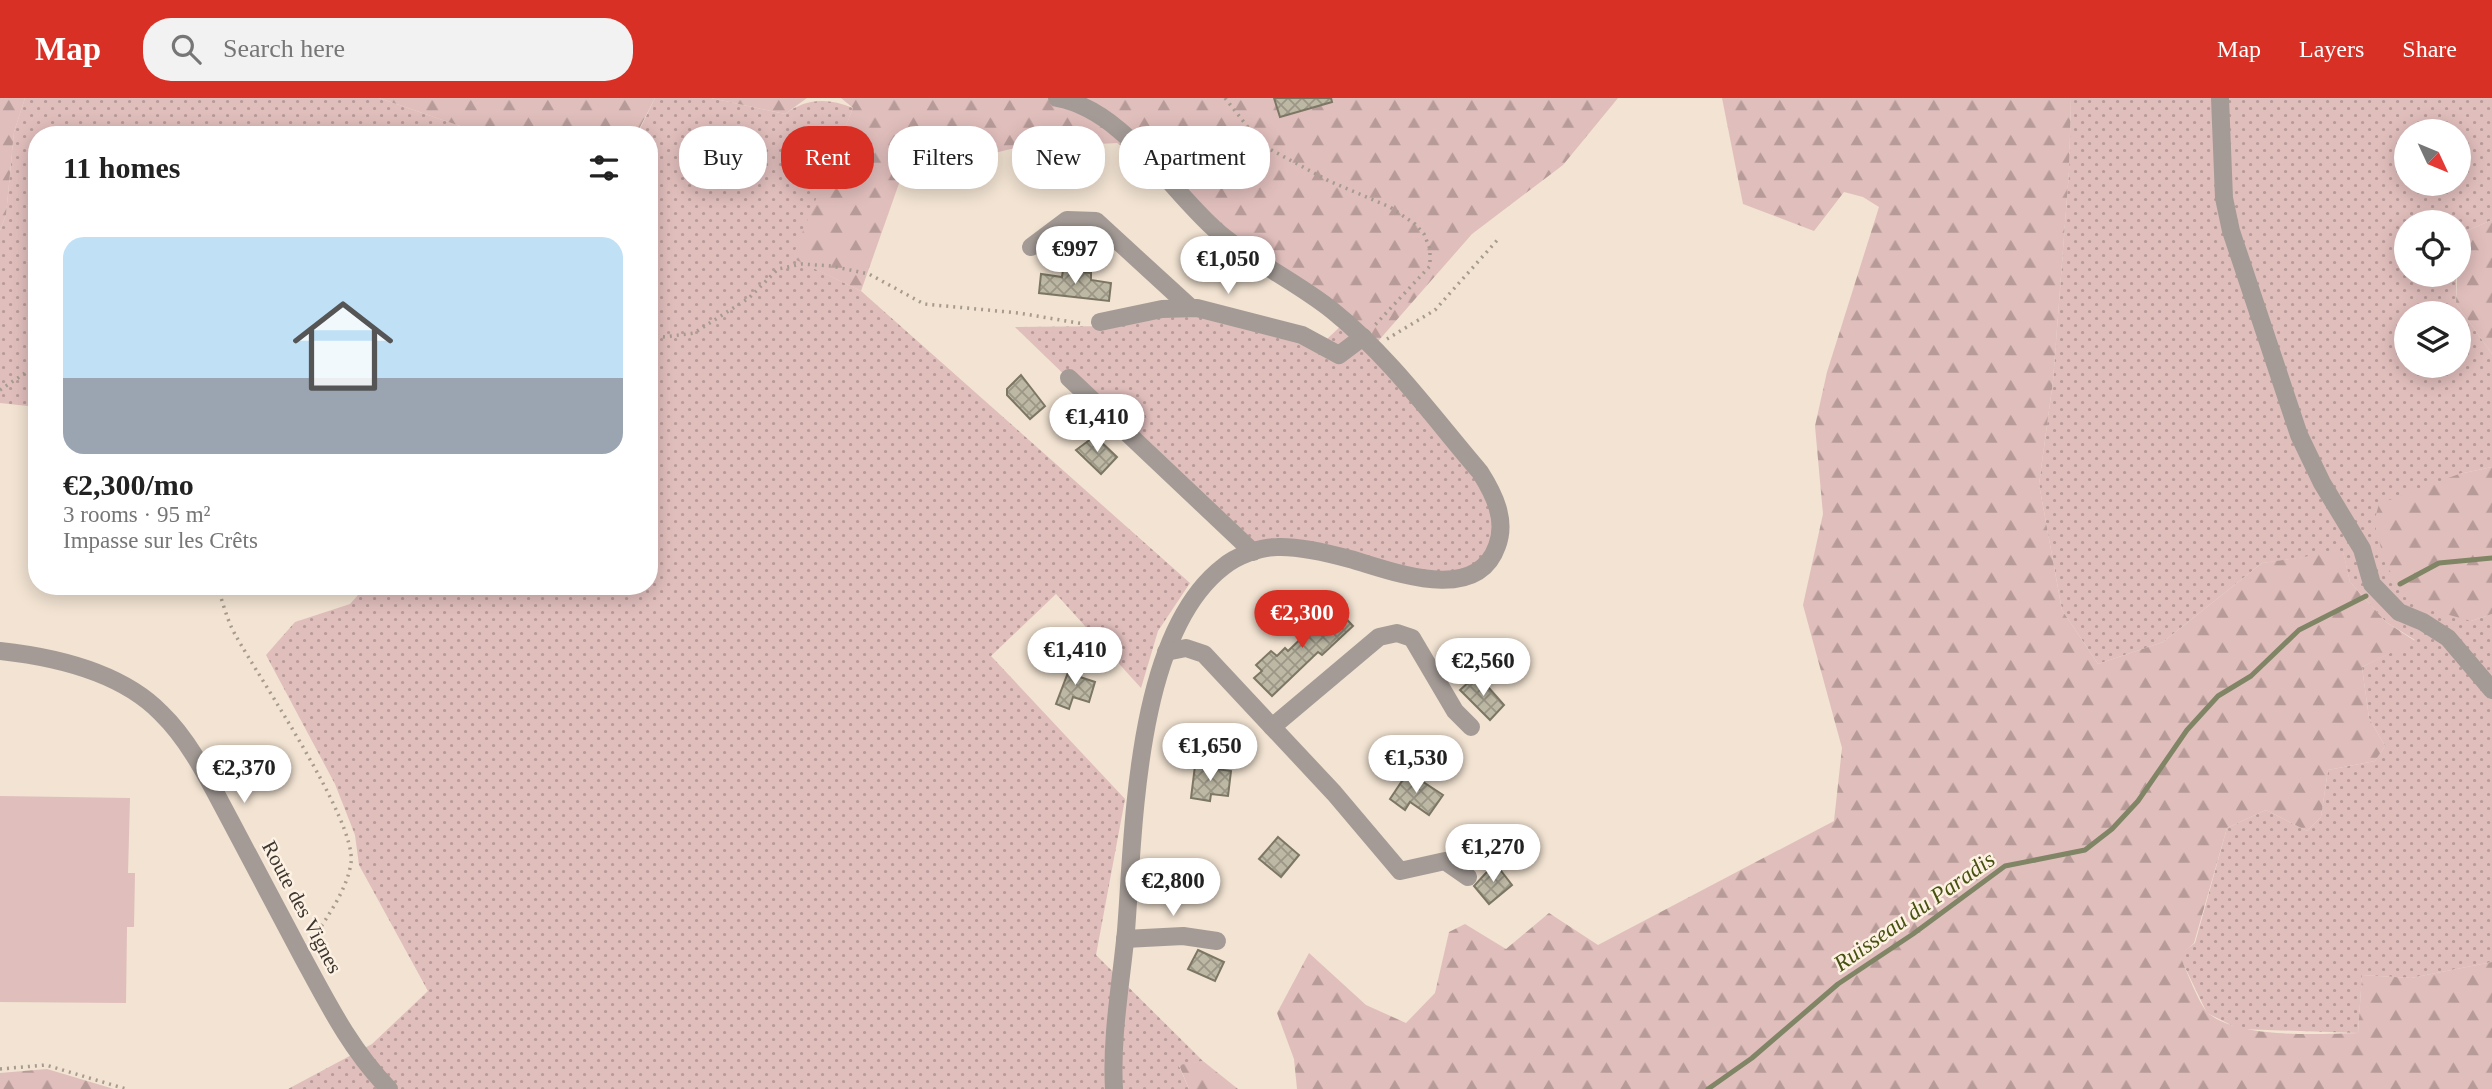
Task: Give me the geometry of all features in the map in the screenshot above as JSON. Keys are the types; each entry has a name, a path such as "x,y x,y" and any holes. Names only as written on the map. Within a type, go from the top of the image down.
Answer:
{"street":[{"path":"1057,98 1076,101 1132,140 1219,233 1288,278 1368,342 1490,489 1499,512 1502,531 1488,562 1456,579 1434,581 1310,551 1276,547 1253,552 1223,566 1200,589 1166,652 1149,710 1139,774 1113,1048 1114,1089"},
{"path":"2220,98 2224,198 2231,230 2299,435 2322,483 2362,549 2372,584 2399,612 2423,622 2448,638 2492,690"},
{"path":"1031,247 1067,220 1096,221 1191,308"},
{"path":"1100,322 1162,309 1191,308 1302,335 1339,355 1368,342"},
{"path":"1069,377 1253,552"},
{"path":"1272,727 1379,637 1396,633 1412,638 1455,711 1471,727"},
{"path":"1166,652 1186,648 1204,654 1334,793 1400,871 1446,861 1468,877"},
{"name":"Route des Vignes","path":"0,651 50,658 117,683 160,711 178,731 209,781 352,1046 389,1089"},
{"path":"1125,939 1183,936 1217,941"}],"path":[{"path":"1225,98 1262,145 1317,176 1390,206 1424,234 1430,249 1430,266 1368,342"},
{"path":"1368,342 1435,310 1500,237"},
{"path":"658,336 694,333 748,298 778,270 802,264 831,266 869,274 923,304 1019,313 1084,324 1100,322"},
{"path":"0,390 28,371"},
{"path":"220,595 234,634 282,708 342,824 352,862 333,909 302,956"},
{"path":"0,1069 47,1065 126,1089"}],"green space":[{"path":"0,98 25,98 14,132 6,215 0,230"},
{"path":"25,98 379,98 460,126 28,126 28,406 0,403 0,230 6,215 14,132"},
{"path":"379,98 655,98 641,126 460,126"},
{"path":"655,98 711,98 785,114 801,105 818,101 835,102 853,108 846,126 781,126 781,189 821,189 793,258 861,291 1190,583 1158,631 1141,688 1056,594 991,656 1125,799 1096,955 1203,1061 1179,1066 1189,1089 288,1089 372,1044 428,991 359,865 355,835 335,784 266,655 295,622 350,604 358,595 658,595 658,126 641,126"},
{"path":"711,98 807,98 785,114"},
{"path":"841,98 1618,98 1563,165 1472,234 1373,347 1219,233 1175,189 1270,189 1270,126 1119,126 1119,144 1105,144 1105,126 1012,126 1012,149 998,152 998,126 888,126 888,189 897,189 861,291 792,258 820,189 874,189 874,126 846,126 853,108"},
{"path":"1722,98 2071,98 2069,171 2053,381 2039,484 2062,610 2098,664 2163,642 2262,563 2343,551 2350,582 2386,622 2415,641 2362,667 2369,718 2385,746 2375,761 2328,770 2321,817 2307,831 2266,810 2227,828 2194,943 2180,956 2189,978 2209,1014 2241,1028 2281,1033 2358,1033 2362,975 2411,978 2492,962 2492,1089 1297,1089 1294,1059 1277,1013 1309,953 1366,1005 1406,1023 1435,993 1449,932 1465,924 1506,949 1549,913 1598,945 1834,821 1842,748 1803,605 1823,514 1815,426 1827,372 1879,207 1863,197 1844,192 1814,231 1743,204"},
{"path":"2071,98 2492,98 2492,220 2471,229 2471,210 2394,210 2394,287 2456,287 2456,301 2394,301 2394,378 2471,378 2471,324 2492,354 2492,467 2459,474 2471,621 2492,614 2492,962 2411,978 2362,975 2358,1033 2239,1029 2207,1013 2179,955 2195,943 2227,828 2266,810 2307,831 2321,817 2328,770 2375,761 2385,746 2369,718 2362,667 2415,640 2386,622 2350,582 2343,552 2262,563 2163,642 2098,664 2062,610 2039,484 2053,381 2069,171"},
{"path":"2492,220 2492,354 2471,324 2471,301 2456,301 2457,287 2471,287 2471,229"},
{"path":"1178,311 1326,340 1345,322 1491,489 1496,549 1456,579 1233,538 1015,327 1117,326"},
{"path":"2492,467 2492,614 2471,621 2417,606 2386,566 2374,522 2379,504 2459,474"},
{"path":"0,796 130,798 128,873 135,873 134,927 127,927 126,1003 0,1002"},
{"path":"1203,1061 1238,1089 1189,1089 1179,1065"},
{"path":"47,1069 114,1089 0,1089 0,1073"}],"building":[{"path":"1274,98 1331,98 1332,102 1280,117"},
{"path":"1063,270 1091,273 1091,280 1111,283 1109,301 1039,293 1041,274 1062,277"},
{"path":"1021,375 1045,406 1030,419 1007,395 1007,389"},
{"path":"1095,436 1117,457 1101,474 1076,450"},
{"path":"1335,607 1353,626 1322,655 1318,652 1272,696 1254,678 1262,671 1256,665 1271,651 1277,656 1285,648 1288,651 1311,629 1307,624 1322,609 1327,615"},
{"path":"1072,662 1083,666 1080,677 1095,682 1089,702 1073,697 1069,709 1056,704"},
{"path":"1471,680 1482,680 1504,705 1490,720 1460,690"},
{"path":"1195,766 1231,771 1228,796 1211,794 1210,801 1191,798"},
{"path":"1408,772 1443,795 1429,815 1410,802 1405,810 1390,799"},
{"path":"1278,837 1299,855 1281,877 1259,859"},
{"path":"1495,863 1512,885 1489,904 1474,886"},
{"path":"1198,950 1224,962 1215,981 1188,969"}],"waterway":[{"name":"Ruisseau du Paradis","path":"2400,584 2439,563 2492,558"},
{"name":"Ruisseau du Paradis","path":"1708,1089 1752,1058 1838,984 1913,934 2005,866 2085,850 2112,829 2138,801 2187,730 2218,696 2251,676 2299,630 2366,596"}]}
